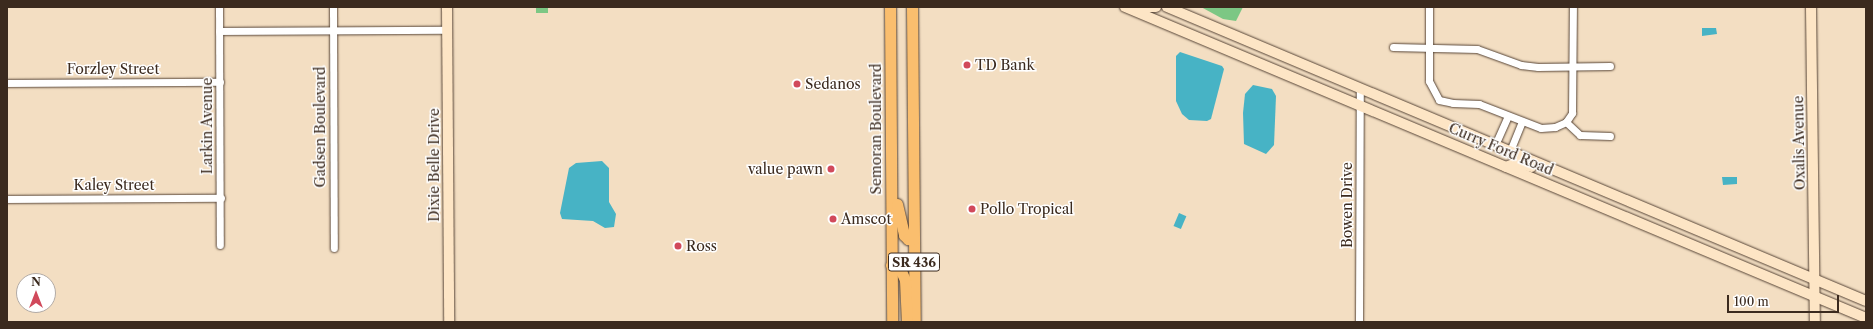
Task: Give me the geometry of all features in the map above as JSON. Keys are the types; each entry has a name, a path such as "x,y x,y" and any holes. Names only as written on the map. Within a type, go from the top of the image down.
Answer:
{"main road":[{"name":"Dixie Belle Drive","path":"447,7 449,322"},
{"name":"Semoran Boulevard","path":"890,7 892,322"},
{"name":"SR 436","path":"912,7 915,322"},
{"name":"Curry Ford Road","path":"1125,7 1866,318"},
{"path":"1141,7 1156,7"},
{"name":"Curry Ford Road","path":"1167,7 1866,301"},
{"name":"Oxalis Avenue","path":"1811,7 1815,322"},
{"path":"1159,21 1174,17 1221,37 1247,41"},
{"path":"1424,132 1457,140 1488,152 1510,151"},
{"path":"1506,167 1523,163 1572,184 1617,196"},
{"path":"891,191 898,208 904,235 908,239 914,239"},
{"path":"1590,201 1643,217 1649,218 1655,212"},
{"path":"892,265 901,271 905,280 907,322"}],"street":[{"name":"Larkin Avenue","path":"219,7 220,245"},
{"name":"Gadsen Boulevard","path":"333,7 334,248"},
{"path":"1429,7 1429,81 1439,100 1453,103 1479,104 1541,128 1555,127 1566,122 1572,113 1573,7"},
{"path":"219,31 447,30"},
{"path":"1393,47 1429,46 1476,49 1521,65 1610,66"},
{"name":"Forzley Street","path":"7,82 220,82"},
{"name":"Bowen Drive","path":"1359,322 1360,88"},
{"path":"1495,145 1508,116"},
{"path":"1510,151 1522,121"},
{"path":"1566,122 1580,135 1610,136"},
{"name":"Kaley Street","path":"7,199 221,198"}],"green space":[{"path":"536,7 548,7 548,13 536,13"},
{"path":"1201,7 1243,7 1236,21 1223,19"}],"water":[{"path":"1702,28 1716,28 1717,34 1702,36"},
{"path":"1180,52 1222,66 1224,69 1211,119 1207,121 1189,120 1182,114 1176,101 1176,56"},
{"path":"1253,85 1272,89 1276,96 1274,145 1266,154 1244,144 1243,113 1245,94"},
{"path":"602,161 609,168 609,202 616,214 614,227 605,228 593,221 562,219 560,213 569,168 576,163"},
{"path":"1722,177 1737,177 1737,184 1723,185"},
{"path":"1179,213 1186,216 1181,229 1174,226"}],"place":[{"name":"TD Bank","path":"967,65"},
{"name":"Sedanos","path":"797,84"},
{"name":"value pawn","path":"831,169"},
{"name":"Pollo Tropical","path":"972,209"},
{"name":"Amscot","path":"833,219"},
{"name":"Ross","path":"678,246"}]}
